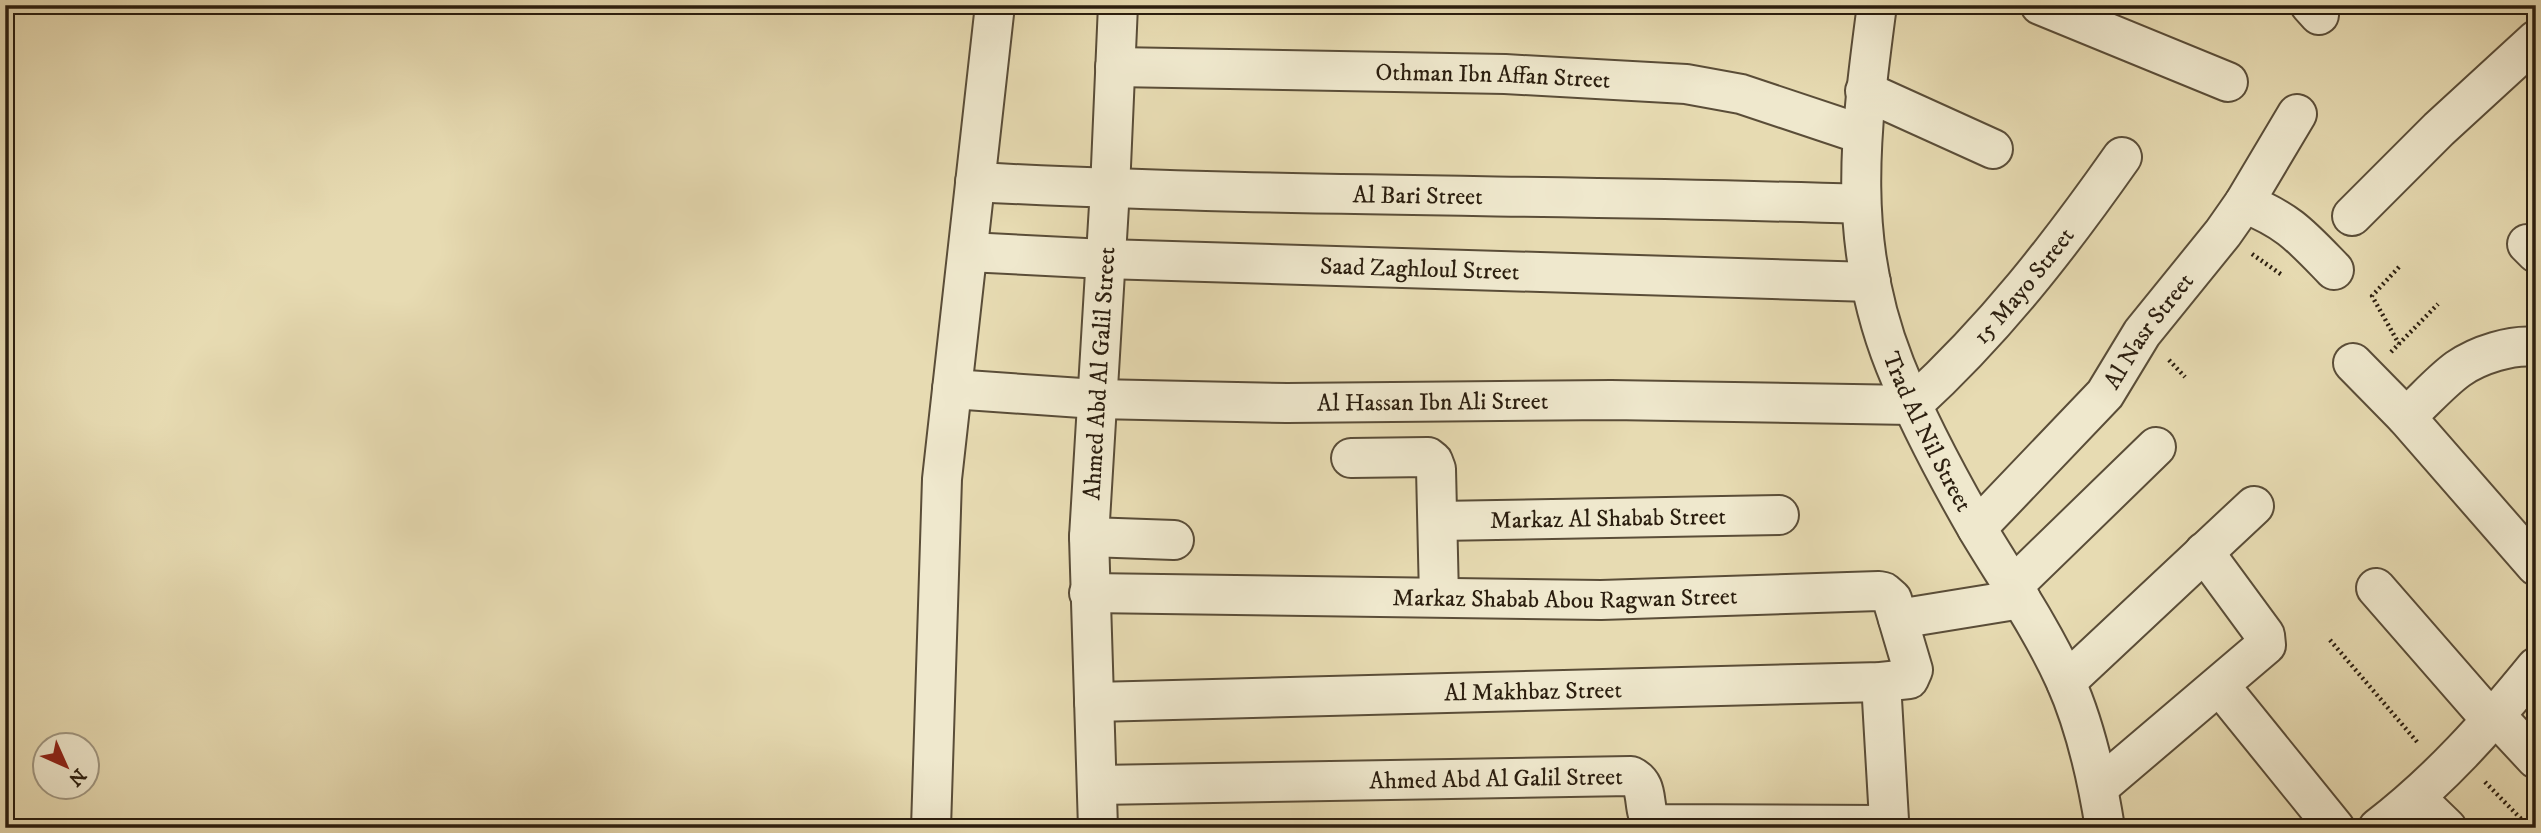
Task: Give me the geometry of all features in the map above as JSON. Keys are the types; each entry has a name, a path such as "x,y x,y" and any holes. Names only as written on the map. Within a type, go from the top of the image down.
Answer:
{"street":[{"path":"931,828 942,479 995,5"},
{"name":"Ahmed Abd Al Galil Street","path":"1098,828 1088,537 1110,189 1118,5"},
{"name":"Trad Al Nil Street","path":"1877,5 1861,134 1861,204 1871,282 1894,363 1912,405 1977,528 2042,632 2066,682 2085,734 2099,786 2105,828"},
{"path":"2040,5 2228,82"},
{"path":"2352,216 2438,129 2536,40"},
{"name":"Othman Ibn Affan Street","path":"1115,67 1506,74 1686,84 1741,94 1861,134"},
{"path":"1865,91 1993,149"},
{"name":"Al Nasr Street","path":"1977,528 2105,394 2142,333 2244,203 2297,114"},
{"name":"15 Mayo Street","path":"1912,405 1959,362 2016,299 2069,233 2122,157"},
{"name":"Al Bari Street","path":"975,182 1110,189 1672,198 1861,204"},
{"path":"2244,203 2289,225 2334,270"},
{"name":"Saad Zaghloul Street","path":"968,253 1871,282"},
{"path":"2406,417 2459,369 2505,349 2536,347"},
{"path":"2359,370 2406,417 2536,566"},
{"name":"Al Hassan Ibn Ali Street","path":"952,389 1096,399 1287,403 1611,400 1912,405"},
{"path":"1898,619 2017,592 2156,447"},
{"path":"1351,458 1430,458 1436,469 1440,597"},
{"path":"2066,682 2254,506"},
{"name":"Markaz Al Shabab Street","path":"1437,521 1779,515"},
{"path":"1088,537 1174,540"},
{"path":"2099,786 2263,650 2267,643 2265,635 2204,552"},
{"path":"2376,588 2494,719 2536,759"},
{"name":"Markaz Shabab Abou Ragwan Street","path":"1089,593 1601,600 1879,591 1892,599 1898,619"},
{"name":"Al Makhbaz Street","path":"1094,702 1881,682 1909,679 1913,674 1913,665 1898,619"},
{"path":"2378,828 2416,798 2452,764 2494,719 2536,667"},
{"name":"Ahmed Abd Al Galil Street","path":"1097,785 1631,776 1644,788 1648,817 1653,826 1882,825 1889,820 1881,682"},
{"path":"2220,686 2335,828"},
{"path":"2416,798 2447,828"}],"path":[{"path":"2399,267 2372,296 2399,344"},
{"path":"2359,370 2399,344 2438,304"},
{"path":"2330,640 2452,764 2530,828"}]}
